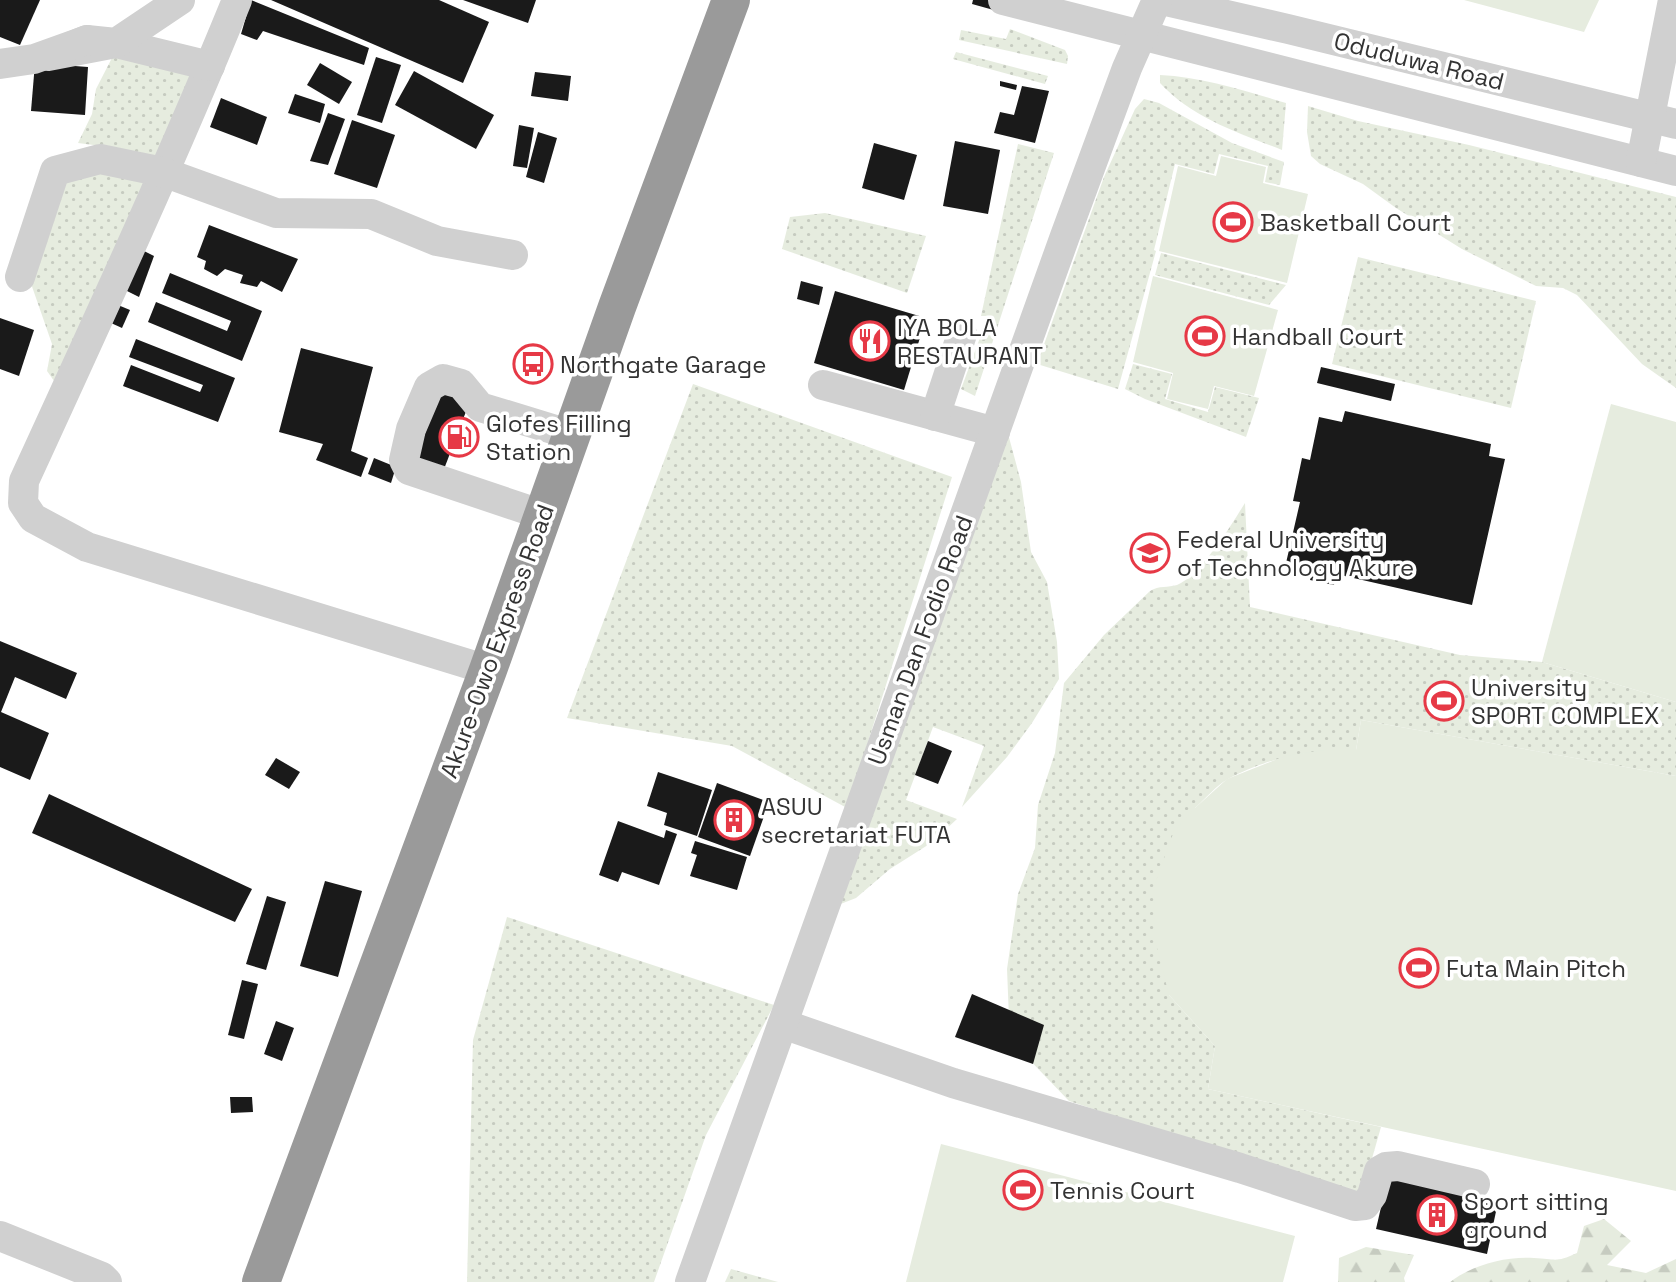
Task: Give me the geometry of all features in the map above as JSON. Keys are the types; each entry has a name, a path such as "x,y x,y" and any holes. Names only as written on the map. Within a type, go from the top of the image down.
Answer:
{"highway":[{"name":"Akure-Owo Express Road","path":"261,1282 488,670 731,0"}],"street":[{"path":"0,64 34,59 102,42 180,0"},
{"path":"237,0 100,316 23,481 23,503 33,518 87,547 488,670"},
{"path":"1003,0 1676,171"},
{"name":"Usman Dan Fodio Road","path":"690,1282 1074,210 1128,68 1159,0"},
{"name":"Oduduwa Road","path":"1159,0 1663,121"},
{"path":"1641,162 1663,121 1663,43 1672,0"},
{"path":"102,42 210,66"},
{"path":"20,277 55,171 100,159 163,172 276,213 372,214 436,241 513,255"},
{"path":"935,416 962,334"},
{"path":"543,515 409,470 404,460 411,429 429,387 443,379 461,384 480,407 572,435"},
{"path":"823,385 995,432"},
{"path":"783,1024 953,1083 1240,1168 1355,1206 1365,1205 1372,1195 1379,1171 1386,1167 1398,1166 1475,1184"},
{"path":"0,1236 102,1277 107,1282"}],"green space":[{"path":"1464,0 1599,0 1584,32"},
{"path":"1010,29 1065,50 1068,56 1067,64 959,40 961,30 1006,39"},
{"path":"116,50 202,69 163,162 109,147 78,143 92,114 96,89"},
{"path":"956,52 1048,76 1045,84 953,59"},
{"path":"1160,75 1208,82 1286,103 1282,150 1201,115 1160,83"},
{"path":"1144,99 1159,103 1232,143 1284,162 1280,185 1265,182 1268,166 1219,154 1214,174 1175,164 1154,250 1156,251 1118,389 1037,364 1104,177 1135,109"},
{"path":"1308,106 1358,121 1469,145 1676,197 1676,388 1642,364 1577,295 1563,288 1536,286 1462,249 1363,184 1320,164 1311,156 1307,132"},
{"path":"1018,144 1054,153 975,396 961,389 988,316 981,316"},
{"name":"Basketball Court","path":"1221,156 1266,167 1263,183 1308,194 1287,283 1159,251 1178,166 1216,176"},
{"path":"61,172 155,175 59,388 47,371 52,344 28,275"},
{"path":"825,213 926,236 907,293 782,249 790,217"},
{"path":"1161,253 1286,285 1269,305 1155,275"},
{"path":"1358,257 1536,301 1511,408 1332,364"},
{"name":"Handball Court","path":"1153,276 1278,310 1254,396 1214,386 1208,409 1167,399 1173,373 1133,362"},
{"path":"1133,364 1172,374 1165,399 1208,412 1215,387 1259,398 1246,437 1125,389"},
{"path":"693,384 952,477 847,808 732,746 567,718"},
{"path":"1611,404 1676,422 1676,702 1542,662"},
{"path":"1007,430 1021,482 1031,552 1047,582 1057,642 1059,679 1007,757 962,807 984,746 933,727 906,800 957,819 931,843 890,869 856,898 838,905"},
{"path":"1245,503 1250,607 1460,655 1542,662 1676,702 1676,776 1361,720 1356,750 1307,753 1259,765 1224,782 1195,808 1169,995 1215,1046 1208,1089 1381,1127 1361,1197 1069,1101 1020,1050 1009,1018 1007,969 1018,894 1035,848 1038,805 1055,753 1064,683 1104,635 1150,591 1177,585 1196,571"},
{"name":"Futa Main Pitch","path":"1361,720 1676,776 1676,1191 1208,1089 1215,1046 1169,995 1155,940 1154,886 1174,831 1227,779 1285,756 1324,750 1356,750"},
{"path":"507,917 774,1005 706,1135 654,1282 467,1282 473,1040"},
{"name":"Tennis Court","path":"941,1144 1295,1236 1283,1282 906,1282"},
{"path":"1604,1219 1631,1241 1607,1265 1646,1273 1676,1259 1676,1282 1450,1282 1479,1266 1501,1260 1556,1260 1570,1256 1577,1253 1584,1226"},
{"path":"1366,1247 1414,1255 1404,1278 1405,1282 1338,1282 1339,1258"},
{"path":"731,1269 778,1282 725,1282"}],"building":[{"path":"0,0 40,0 20,45 0,37"},
{"path":"251,0 369,48 364,65 263,31 257,40 241,34"},
{"path":"271,0 439,0 489,22 463,83"},
{"path":"463,0 536,0 528,23"},
{"path":"973,0 1012,0 1008,14 972,4"},
{"path":"376,57 401,65 382,123 357,115"},
{"path":"35,63 88,67 85,115 31,111"},
{"path":"320,63 352,82 339,104 307,85"},
{"path":"414,71 494,115 476,149 395,105"},
{"path":"535,72 571,76 568,101 531,96"},
{"path":"1000,81 1017,85 1016,90 1000,86"},
{"path":"1022,86 1049,91 1035,143 994,133 1000,112 1014,115"},
{"path":"295,94 325,104 320,123 288,113"},
{"path":"221,98 267,117 257,145 210,127"},
{"path":"328,113 345,119 328,165 310,161"},
{"path":"352,120 395,135 377,188 334,174"},
{"path":"519,125 534,128 527,168 513,166"},
{"path":"538,132 557,138 544,183 526,177"},
{"path":"955,141 1000,150 988,214 943,206"},
{"path":"874,143 917,155 904,200 862,188"},
{"path":"209,225 298,259 282,292 261,281 257,287 240,283 243,275 225,269 217,276 204,269 206,261 197,257"},
{"path":"142,250 154,256 139,297 125,290"},
{"path":"170,273 262,311 242,361 148,322 156,302 227,331 231,321 162,293"},
{"path":"801,281 823,287 819,305 797,299"},
{"name":"IYA BOLA RESTAURANT","path":"835,291 926,318 904,390 814,363"},
{"path":"118,305 130,310 122,328 111,323"},
{"path":"0,318 34,330 19,376 0,369"},
{"path":"136,339 235,378 218,422 123,386 131,365 200,392 203,385 129,357"},
{"path":"301,348 373,367 351,451 368,458 361,477 316,460 323,444 279,432"},
{"path":"1321,367 1395,384 1391,401 1317,383"},
{"path":"441,390 470,401 441,477 413,466"},
{"path":"1345,411 1491,444 1489,456 1505,459 1472,605 1336,574 1334,585 1310,580 1313,568 1286,563 1300,502 1293,501 1302,458 1310,460 1319,417 1342,422"},
{"path":"374,458 396,467 391,483 368,474"},
{"path":"0,641 77,673 66,699 15,677 1,712 49,733 30,780 0,767"},
{"path":"928,741 952,751 938,784 915,775"},
{"path":"276,758 300,772 289,789 265,775"},
{"path":"658,772 712,790 697,836 664,825 667,813 647,806"},
{"name":"ASUU secretariat FUTA","path":"717,783 769,802 750,856 698,837"},
{"path":"49,794 252,889 235,922 32,833"},
{"path":"618,821 664,838 666,830 677,834 659,885 622,872 618,882 599,875"},
{"name":"ASUU secretariat FUTA","path":"695,841 747,857 737,890 690,876 697,855 691,853"},
{"path":"325,881 362,891 338,977 300,966"},
{"path":"267,896 286,902 266,970 246,964"},
{"path":"242,980 258,984 244,1039 228,1035"},
{"path":"972,994 1044,1025 1033,1064 955,1037"},
{"path":"276,1021 294,1028 282,1061 264,1054"},
{"path":"230,1097 252,1097 253,1112 231,1113"},
{"name":"Sport sitting ground","path":"1388,1177 1498,1202 1487,1254 1376,1229"}],"place":[{"name":"Basketball Court","path":"1233,222"},
{"name":"Handball Court","path":"1205,336"},
{"name":"IYA BOLA RESTAURANT","path":"870,341"},
{"name":"Northgate Garage","path":"533,364"},
{"name":"Glofes Filling Station","path":"459,437"},
{"name":"Federal University of Technology Akure","path":"1150,553"},
{"name":"University SPORT COMPLEX","path":"1444,701"},
{"name":"ASUU secretariat FUTA","path":"734,820"},
{"name":"Futa Main Pitch","path":"1419,968"},
{"name":"Tennis Court","path":"1023,1190"},
{"name":"Sport sitting ground","path":"1437,1215"}]}
